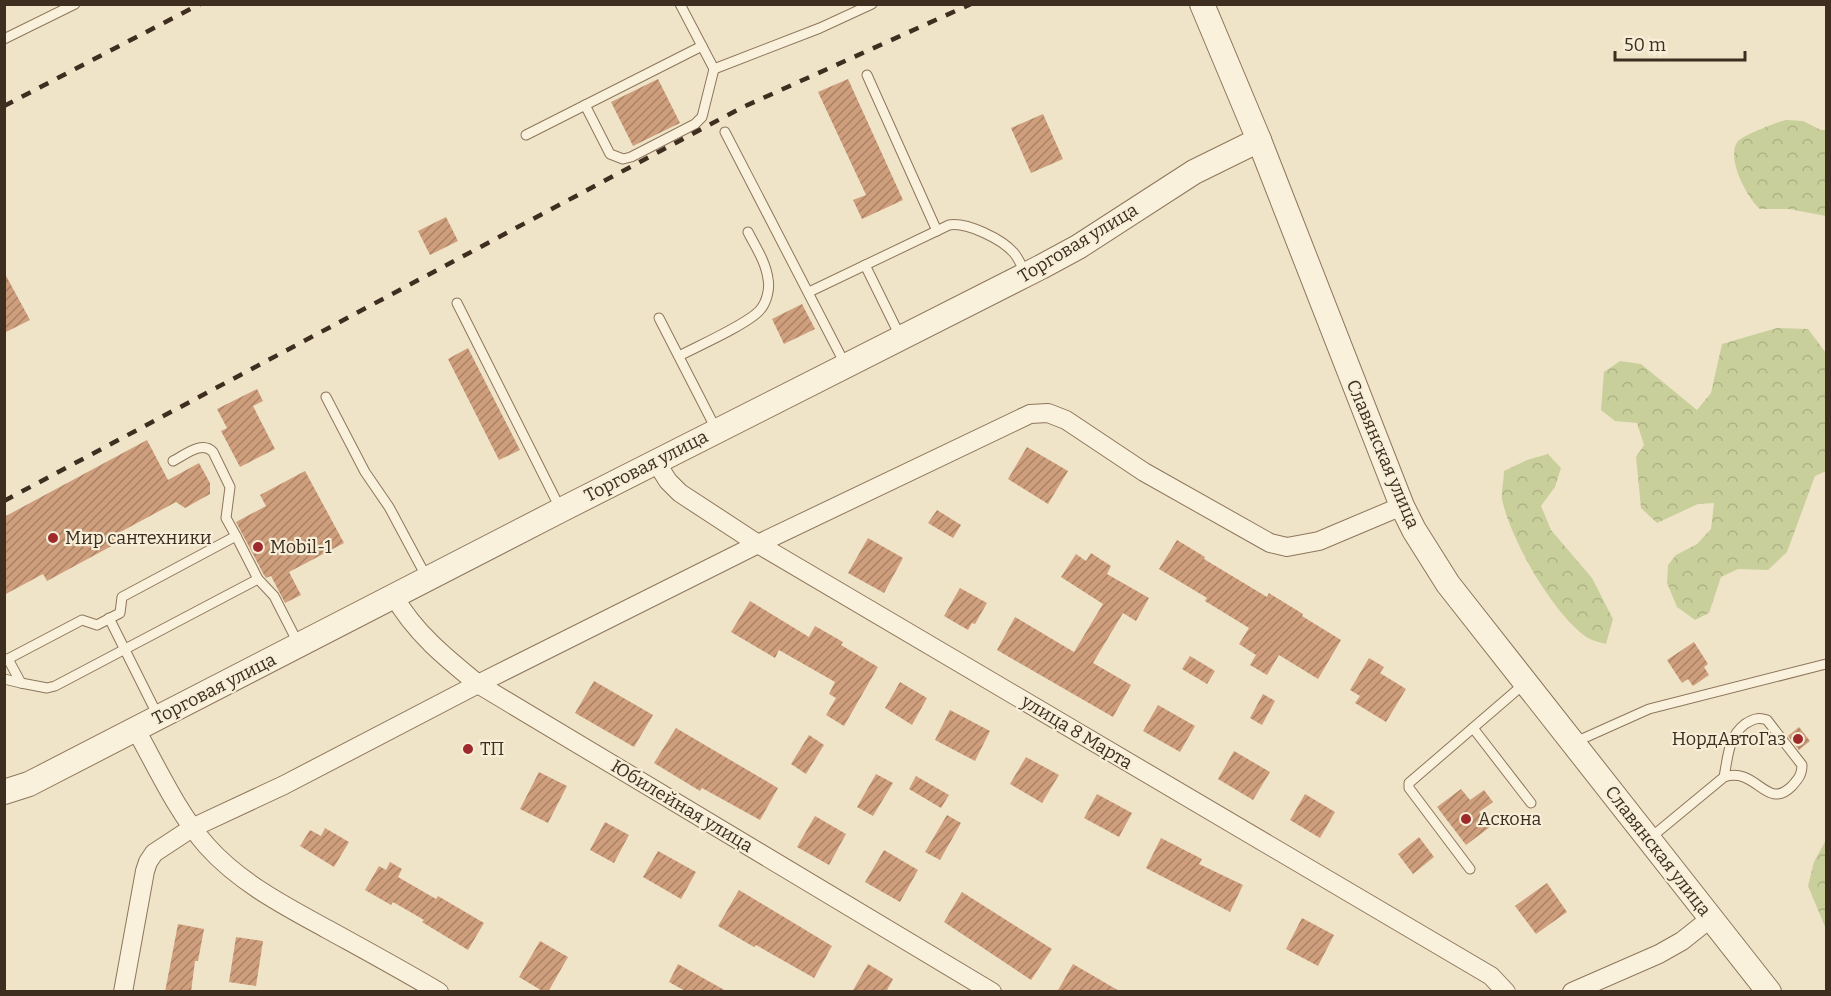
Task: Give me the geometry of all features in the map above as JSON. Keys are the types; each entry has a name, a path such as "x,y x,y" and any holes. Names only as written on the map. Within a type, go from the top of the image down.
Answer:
{"street":[{"name":"Славянская улица","path":"1202,4 1259,140 1402,506 1426,550 1448,584 1769,992"},
{"name":"Торговая улица","path":"29,784 427,578 1026,275 1078,247 1194,172 1259,140"},
{"path":"123,992 141,887 148,862 164,845 192,828 284,785 478,684 758,544 1030,414 1048,413 1066,420 1144,472 1270,543 1287,547 1319,540 1402,506"},
{"name":"улица 8 Марта","path":"656,462 668,481 680,493 758,544 1491,976 1506,992"},
{"name":"Юбилейная улица","path":"394,596 404,614 419,631 446,658 478,684 992,992"},
{"path":"136,730 192,828 208,848 226,864 274,901 439,992"},
{"path":"4,792 29,784"},
{"path":"4,806 29,784"},
{"path":"1572,992 1659,954 1711,918"},
{"path":"402,992 410,975"}],"lane":[{"path":"4,39 75,4"},
{"path":"585,105 610,154 624,159 695,124 702,117 714,69 681,4"},
{"path":"714,69 820,28 872,4"},
{"path":"526,135 702,46"},
{"path":"867,75 936,231"},
{"path":"725,132 846,366"},
{"path":"809,292 936,231 958,223 967,225 1004,244 1013,251 1026,275"},
{"path":"679,356 751,319 761,309 766,299 769,281 748,232"},
{"path":"865,265 901,338"},
{"path":"457,303 561,510"},
{"path":"659,318 717,431"},
{"path":"326,397 365,472 389,507 427,578"},
{"path":"173,461 202,447 209,448 213,452 230,486 226,518 258,579 274,596 299,645"},
{"path":"21,683 6,660 82,620 97,625 120,613 122,597 236,536"},
{"path":"4,679 47,688 55,686 258,579"},
{"path":"109,618 159,718"},
{"path":"1574,743 1649,709 1827,664"},
{"path":"1470,869 1409,788 1413,778 1526,682"},
{"path":"1649,839 1724,777 1732,774 1747,777 1771,794 1779,796 1792,786 1802,773 1802,765 1767,720 1761,717 1752,719 1735,733 1731,741 1724,777"},
{"path":"1473,728 1531,803"}],"green space":[{"path":"1786,120 1803,121 1821,130 1826,130 1826,216 1789,209 1760,209 1749,196 1739,177 1734,157 1738,141 1753,132"},
{"path":"1777,328 1808,329 1826,353 1826,471 1815,476 1787,552 1768,570 1738,569 1721,577 1709,613 1695,620 1677,607 1667,583 1668,565 1676,555 1697,544 1711,529 1714,503 1698,504 1657,523 1641,508 1636,457 1644,445 1637,423 1615,421 1601,410 1604,372 1620,361 1641,364 1697,410 1711,393 1722,344"},
{"path":"1548,454 1561,468 1555,487 1541,506 1551,530 1592,578 1613,619 1606,644 1588,638 1561,613 1535,575 1507,516 1502,499 1504,471 1527,460"},
{"path":"1826,840 1826,929 1808,886 1814,862"}],"building":[{"path":"658,79 680,123 633,146 611,102"},
{"path":"848,79 903,200 862,219 853,200 866,195 818,92"},
{"path":"1043,114 1063,159 1031,173 1011,128"},
{"path":"446,217 458,241 430,255 418,231"},
{"path":"4,272 30,320 4,333"},
{"path":"802,304 815,329 784,344 772,319"},
{"path":"468,348 520,450 499,460 448,359"},
{"path":"257,389 263,401 253,406 275,449 240,467 221,431 227,428 217,409"},
{"path":"147,440 168,480 199,463 210,483 210,494 185,508 176,502 113,536 117,543 47,581 43,574 4,595 4,517"},
{"path":"1027,447 1068,471 1048,504 1008,479"},
{"path":"305,471 344,543 289,572 301,595 285,603 271,576 266,578 264,575 236,522 266,506 260,495"},
{"path":"937,510 961,525 953,538 928,523"},
{"path":"868,538 903,558 884,593 848,573"},
{"path":"1177,540 1267,597 1269,593 1341,640 1318,679 1279,655 1267,675 1250,665 1256,655 1239,644 1249,628 1205,601 1207,598 1159,569"},
{"path":"1091,553 1111,566 1107,574 1149,598 1136,621 1123,613 1093,663 1131,685 1113,717 997,650 1015,617 1074,652 1103,604 1061,577 1076,554 1086,561"},
{"path":"960,588 987,603 975,624 972,623 968,630 944,616"},
{"path":"750,601 809,637 815,626 843,642 841,645 878,667 844,726 826,715 836,698 829,694 835,682 779,650 775,658 731,632"},
{"path":"1694,642 1708,664 1704,667 1709,675 1693,686 1688,679 1682,683 1667,660"},
{"path":"1190,656 1215,671 1207,684 1182,669"},
{"path":"1369,658 1384,667 1380,673 1406,689 1386,722 1355,703 1360,696 1350,690"},
{"path":"594,681 653,715 634,747 575,713"},
{"path":"900,682 927,698 912,725 885,708"},
{"path":"1263,694 1275,701 1262,725 1250,718"},
{"path":"1158,705 1195,726 1180,752 1143,731"},
{"path":"950,710 990,731 975,761 935,740"},
{"name":"НордАвтоГаз","path":"1799,727 1810,741 1799,750 1788,736"},
{"path":"676,728 778,788 760,820 702,788 700,791 654,763"},
{"path":"809,735 824,745 806,774 791,764"},
{"path":"1234,751 1270,772 1253,800 1218,779"},
{"path":"1026,757 1059,775 1042,803 1010,784"},
{"path":"539,772 567,786 548,823 520,809"},
{"path":"876,774 893,783 873,816 857,807"},
{"path":"916,776 949,795 941,808 909,789"},
{"name":"Аскона","path":"1461,789 1470,800 1484,790 1493,802 1479,812 1490,827 1466,845 1437,807"},
{"path":"1097,794 1132,813 1119,837 1084,818"},
{"path":"1305,794 1335,812 1320,838 1290,820"},
{"path":"947,815 961,823 940,860 925,852"},
{"path":"815,816 846,834 829,865 797,847"},
{"path":"605,822 629,835 614,863 590,850"},
{"path":"325,828 349,842 334,867 300,846 310,830 321,836"},
{"path":"1419,837 1434,857 1413,874 1398,854"},
{"path":"1161,838 1202,859 1199,864 1243,885 1230,912 1146,868"},
{"path":"884,850 918,870 900,902 865,882"},
{"path":"658,851 696,872 681,899 643,877"},
{"path":"390,862 402,869 398,877 436,899 438,896 484,923 468,950 422,922 424,920 393,902 391,905 365,890 379,866 386,870"},
{"path":"1547,883 1567,912 1536,934 1515,906"},
{"path":"739,890 832,946 814,978 718,926"},
{"path":"962,892 1052,949 1031,980 944,922"},
{"path":"1302,918 1334,935 1318,966 1286,949"},
{"path":"178,924 204,929 198,961 195,961 191,992 165,992"},
{"path":"236,937 263,941 256,986 229,982"},
{"path":"540,941 568,957 548,992 544,992 519,977"},
{"path":"678,964 728,992 687,992 669,982"},
{"path":"868,964 893,979 886,992 852,992"},
{"path":"1073,964 1121,992 1057,992"}],"railway":[{"path":"4,106 200,4"},
{"path":"4,501 741,108 971,4"}],"place":[{"name":"Мир сантехники","path":"53,538"},
{"name":"Mobil-1","path":"258,547"},
{"name":"НордАвтоГаз","path":"1798,739"},
{"name":"ТП","path":"468,749"},
{"name":"Аскона","path":"1466,819"}]}
